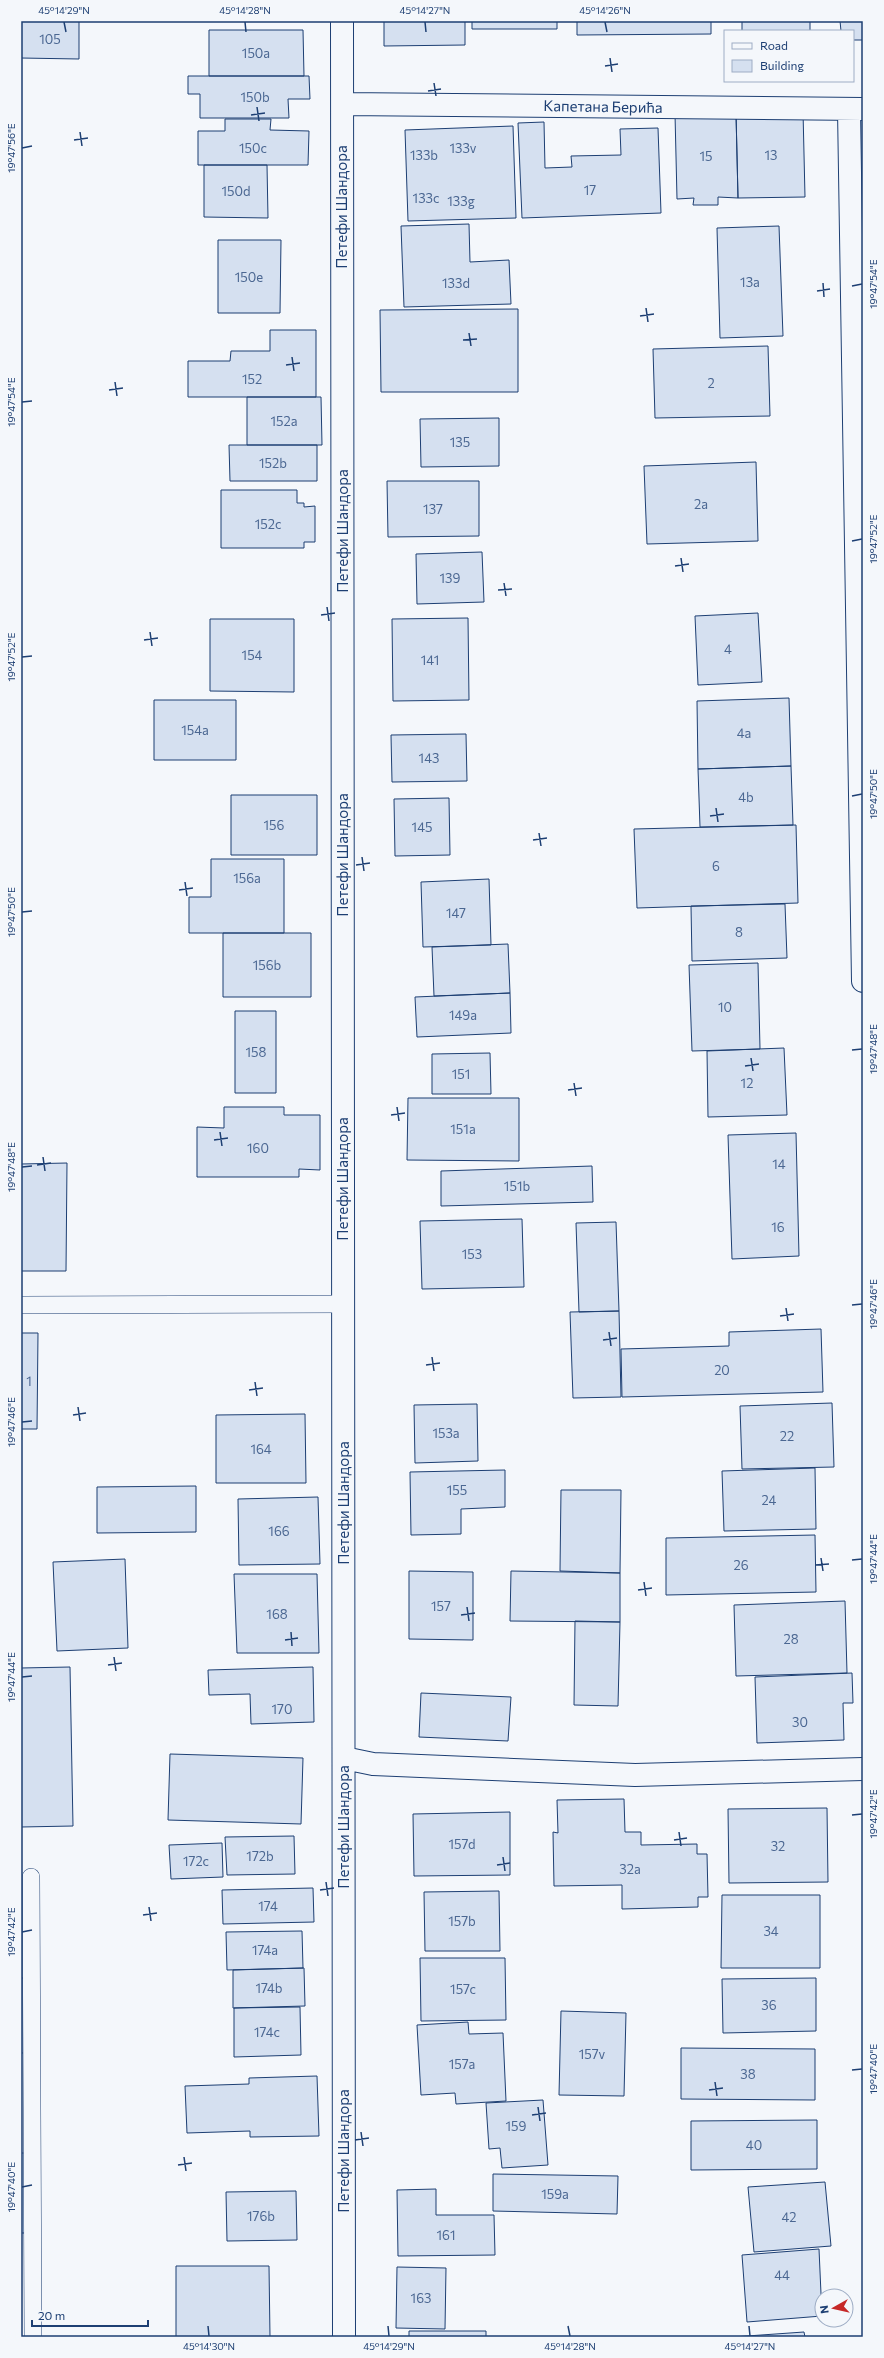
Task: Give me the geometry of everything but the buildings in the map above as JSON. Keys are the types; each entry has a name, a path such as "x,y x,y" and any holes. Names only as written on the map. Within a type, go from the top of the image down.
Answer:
{"street":[{"name":"Петефи Шандора","path":"342,21 344,2337"},
{"name":"Капетана Берића","path":"343,104 856,109"},
{"path":"856,109 863,981"},
{"path":"344,1758 373,1764 635,1775 863,1769"}],"lane":[{"path":"21,1305 344,1304"},
{"path":"31,1877 34,2337"}]}
